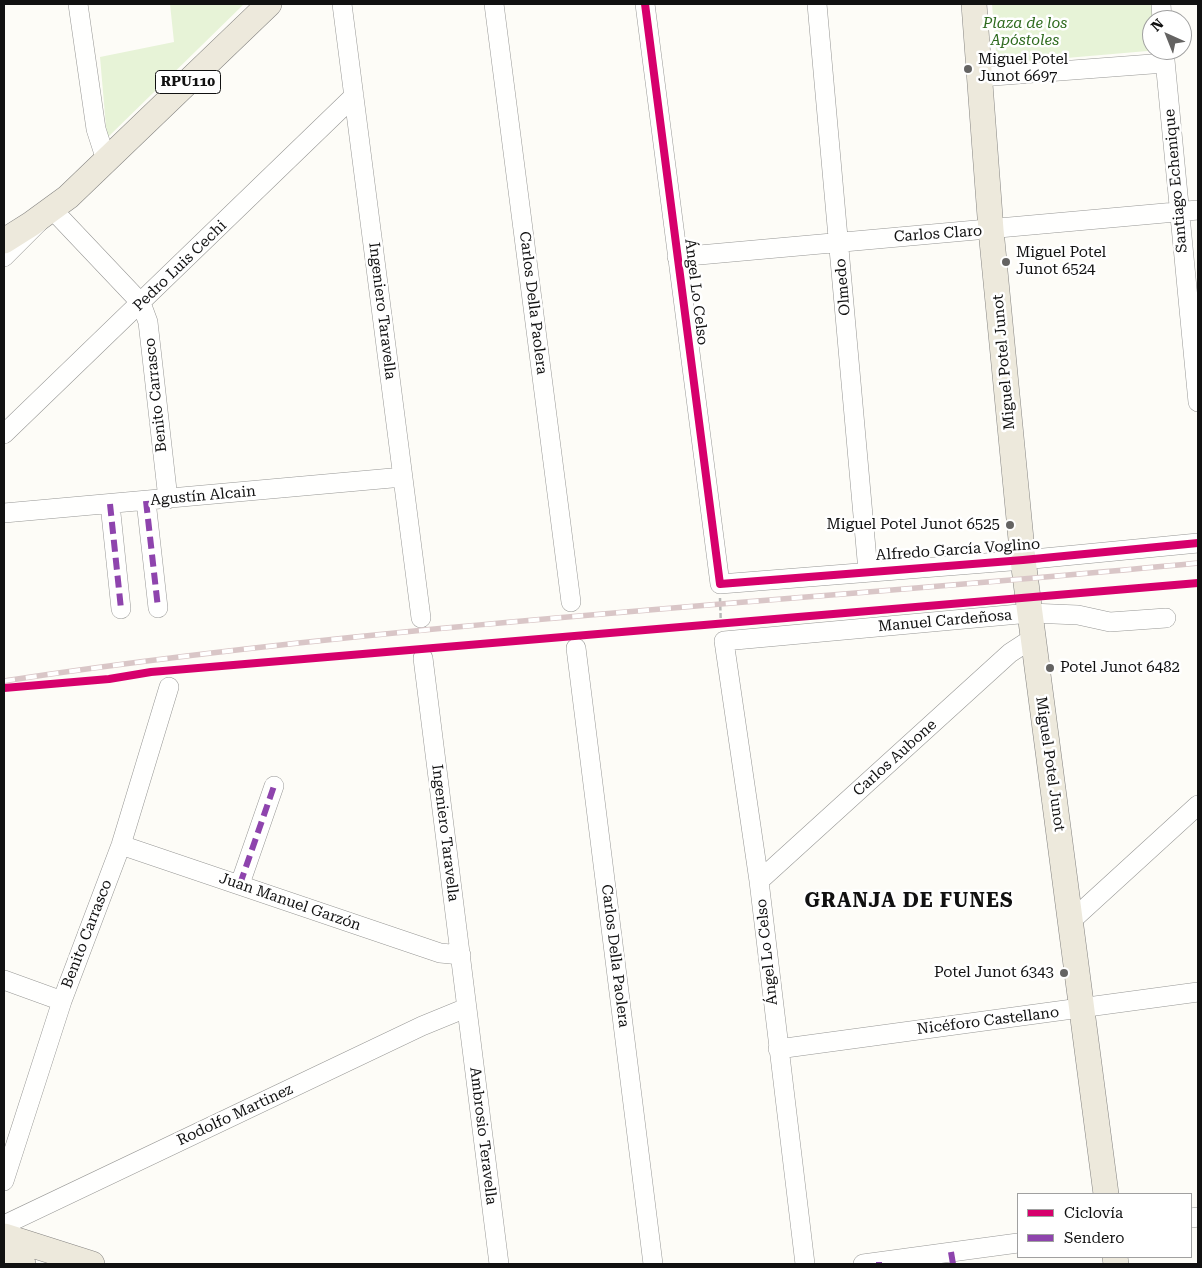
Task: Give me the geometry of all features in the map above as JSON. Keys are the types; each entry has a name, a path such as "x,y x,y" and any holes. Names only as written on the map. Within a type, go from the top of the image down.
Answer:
{"main road":[{"name":"RPU110","path":"4,241 68,197 269,4"},
{"name":"Miguel Potel Junot","path":"974,4 992,230 1023,560 1106,1193"},
{"path":"4,1236 92,1264"},
{"path":"4,1245 32,1254 41,1247"},
{"path":"4,1258 23,1264"}],"street":[{"path":"78,4 96,128 106,160"},
{"name":"Ingeniero Taravella","path":"342,4 421,618"},
{"name":"Carlos Della Paolera","path":"494,4 571,602"},
{"name":"Ángel Lo Celso","path":"644,4 720,584"},
{"name":"Olmedo","path":"817,4 868,571"},
{"path":"980,77 1142,59"},
{"name":"Santiago Echenique","path":"1165,60 1198,402"},
{"name":"Pedro Luis Cechi","path":"4,434 354,96"},
{"path":"4,257 52,209"},
{"name":"Benito Carrasco","path":"52,209 141,303 148,322 168,499"},
{"name":"Carlos Claro","path":"678,257 838,241 992,230 1198,210"},
{"name":"Agustín Alcain","path":"4,513 403,477"},
{"path":"146,501 158,608"},
{"path":"110,504 121,609"},
{"name":"Alfredo García Voglino","path":"720,584 1023,560 1198,543"},
{"name":"Manuel Cardeñosa","path":"722,632 1030,613 1078,615 1110,622 1166,618"},
{"name":"Ángel Lo Celso","path":"722,632 759,881 805,1264"},
{"name":"Carlos Aubone","path":"759,881 1010,653 1033,638"},
{"name":"Carlos Della Paolera","path":"576,648 653,1264"},
{"name":"Ingeniero Taravella","path":"423,658 461,955 466,1008"},
{"name":"Benito Carrasco","path":"4,1181 62,1000 121,845 169,687"},
{"path":"240,884 274,786"},
{"path":"1071,921 1198,805"},
{"name":"Juan Manuel Garzón","path":"121,845 440,953 461,955"},
{"path":"4,980 62,1000"},
{"name":"Nicéforo Castellano","path":"778,1049 1198,992"},
{"name":"Rodolfo Martinez","path":"4,1225 422,1026 466,1008"},
{"name":"Ambrosio Teravella","path":"466,1008 499,1264"},
{"path":"873,1264 952,1258 1017,1242"}],"path":[{"path":"720,584 722,632"},
{"path":"722,632 730,623"},
{"path":"710,625 722,632"}],"green space":[{"path":"170,4 244,4 107,138 100,57 174,42"},
{"name":"Plaza de los Apóstoles","path":"992,4 1156,4 1156,10 1142,10 1142,51 997,64"}],"railway":[{"path":"4,681 153,660 451,628 1198,563"}],"marked path":[{"path":"146,501 158,608"},
{"path":"110,504 121,609"},
{"path":"240,884 274,786"},
{"path":"951,1252 953,1264"}],"cycle path":[{"path":"645,4 720,584 1023,560 1198,543"},
{"path":"4,688 109,679 151,672 1198,583"}],"place":[{"name":"Miguel Potel Junot 6697","path":"968,69"},
{"name":"Miguel Potel Junot 6524","path":"1006,262"},
{"name":"Miguel Potel Junot 6525","path":"1010,525"},
{"name":"Potel Junot 6482","path":"1050,668"},
{"name":"Potel Junot 6343","path":"1064,973"}],"district":[{"name":"GRANJA DE FUNES","path":"909,901"}]}
